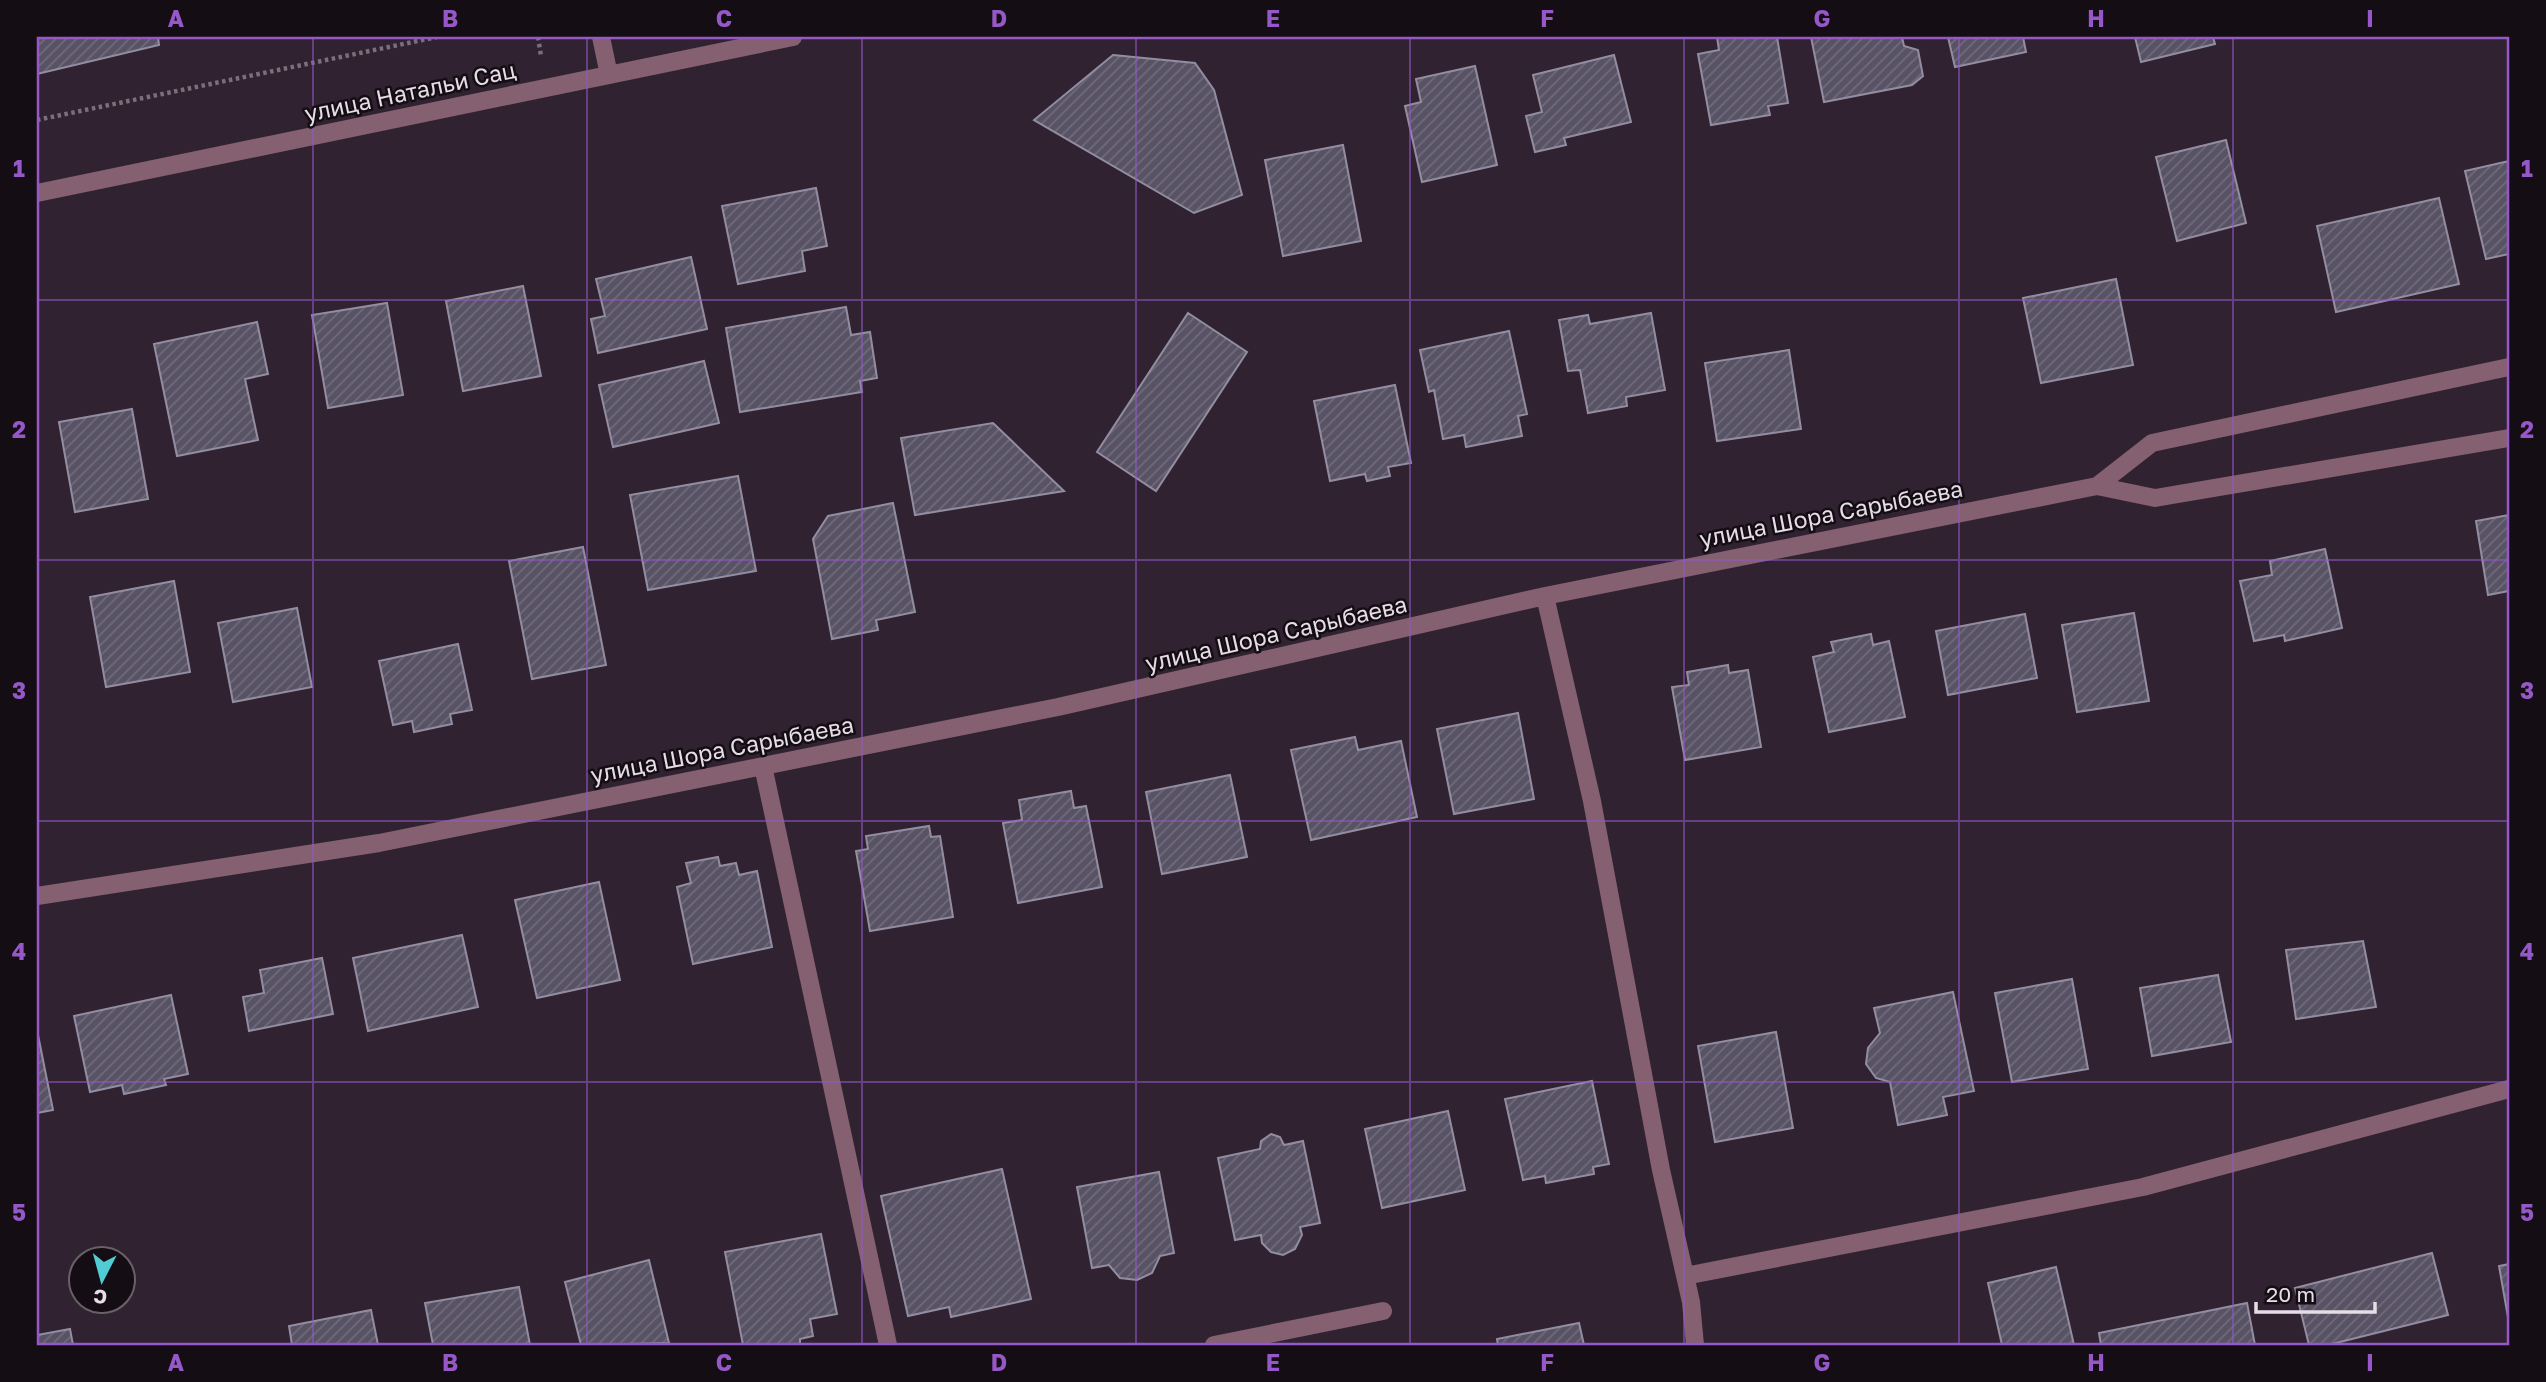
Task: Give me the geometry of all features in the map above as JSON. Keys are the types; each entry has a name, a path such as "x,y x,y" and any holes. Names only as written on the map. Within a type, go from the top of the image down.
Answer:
{"street":[{"path":"601,37 609,75"},
{"name":"улица Натальи Сац","path":"37,193 793,37"},
{"name":"улица Шора Сарыбаева","path":"37,896 379,843 1198,677 1545,596 2097,486 2152,443 2509,367"},
{"path":"2097,486 2155,498 2509,438"},
{"path":"1545,596 1592,801 1661,1170 1685,1276 1695,1345"},
{"path":"763,766 888,1345"},
{"path":"1685,1276 2143,1187 2509,1089"},
{"path":"1214,1345 1383,1311"}],"path":[{"path":"37,120 438,37"},
{"path":"538,37 541,56"}],"building":[{"path":"37,37 158,37 159,45 37,74"},
{"path":"1717,37 1777,37 1788,103 1768,106 1770,115 1711,125 1698,54 1719,50"},
{"path":"1811,37 1902,37 1904,46 1918,50 1923,76 1912,85 1824,102"},
{"path":"1948,37 2023,37 2026,52 1955,67"},
{"path":"2135,37 2213,37 2215,44 2141,62"},
{"path":"1113,55 1195,63 1214,90 1242,195 1194,213 1034,120"},
{"path":"1614,55 1631,122 1564,138 1566,145 1535,152 1526,116 1542,112 1533,75"},
{"path":"1475,66 1497,165 1422,182 1405,106 1421,102 1416,79"},
{"path":"2226,140 2246,223 2177,241 2156,157"},
{"path":"1343,145 1361,241 1283,256 1265,160"},
{"path":"2509,161 2509,254 2486,259 2465,171"},
{"path":"816,188 827,246 802,251 805,271 738,284 722,206"},
{"path":"2439,198 2459,284 2336,312 2317,226"},
{"path":"691,257 707,329 598,353 591,319 605,316 596,279"},
{"path":"2116,279 2133,365 2041,383 2023,298"},
{"path":"523,286 541,376 463,391 446,301"},
{"path":"387,303 403,395 328,408 312,315"},
{"path":"846,307 851,335 870,332 877,378 860,381 862,392 740,412 726,328"},
{"path":"1188,313 1247,352 1156,491 1097,452"},
{"path":"1651,313 1665,390 1626,397 1627,406 1588,413 1580,370 1568,371 1559,320 1588,315 1590,324"},
{"path":"257,322 268,374 245,379 258,440 177,456 154,344"},
{"path":"1509,331 1527,414 1518,416 1522,436 1466,447 1464,435 1443,439 1434,390 1429,392 1420,350"},
{"path":"1789,350 1801,429 1717,441 1705,363"},
{"path":"704,361 719,423 613,447 599,385"},
{"path":"1395,385 1411,463 1388,467 1390,476 1367,481 1365,474 1330,481 1314,401"},
{"path":"132,409 148,499 75,512 59,422"},
{"path":"993,423 1064,491 915,515 901,438"},
{"path":"738,476 756,571 648,590 630,495"},
{"path":"893,503 915,612 876,620 878,630 832,639 813,539 828,516"},
{"path":"2509,515 2509,591 2488,595 2476,521"},
{"path":"583,547 606,665 532,679 509,561"},
{"path":"2325,549 2342,628 2285,641 2284,635 2254,641 2240,581 2272,575 2270,561"},
{"path":"174,581 190,672 106,687 90,597"},
{"path":"297,608 312,687 233,702 218,623"},
{"path":"2134,613 2149,701 2077,712 2062,625"},
{"path":"2025,614 2037,678 1948,695 1936,631"},
{"path":"1871,634 1873,645 1889,641 1905,717 1829,732 1813,657 1834,652 1831,642"},
{"path":"458,644 472,710 450,714 452,724 414,732 412,721 393,725 379,661"},
{"path":"1728,665 1729,673 1748,670 1761,747 1685,760 1672,687 1689,685 1687,672"},
{"path":"1518,713 1534,799 1454,814 1437,729"},
{"path":"1355,737 1358,750 1401,741 1417,817 1311,840 1291,750"},
{"path":"1230,775 1247,857 1162,874 1146,792"},
{"path":"1071,791 1074,808 1086,806 1102,887 1018,903 1003,823 1022,820 1019,800"},
{"path":"929,826 931,837 940,836 953,917 870,931 856,851 868,849 866,836"},
{"path":"718,857 720,866 736,863 739,875 757,871 772,947 693,964 677,887 691,883 686,863"},
{"path":"599,882 620,980 537,998 515,900"},
{"path":"462,935 478,1007 368,1031 353,958"},
{"path":"2363,941 2376,1007 2296,1019 2286,950"},
{"path":"322,958 333,1014 249,1031 243,997 264,993 260,970"},
{"path":"2218,975 2231,1042 2152,1056 2140,988"},
{"path":"2072,979 2088,1069 2012,1082 1995,993"},
{"path":"1953,992 1974,1091 1943,1097 1947,1115 1898,1125 1890,1082 1876,1078 1866,1064 1868,1048 1880,1033 1874,1008"},
{"path":"171,995 188,1074 164,1079 166,1085 124,1094 122,1085 90,1092 74,1016"},
{"path":"37,1030 53,1110 37,1113"},
{"path":"1776,1032 1793,1128 1715,1142 1698,1046"},
{"path":"1592,1081 1609,1164 1593,1167 1594,1174 1546,1183 1545,1176 1523,1180 1505,1099"},
{"path":"1448,1111 1465,1190 1382,1208 1365,1129"},
{"path":"1271,1134 1280,1137 1284,1145 1303,1141 1320,1223 1300,1227 1302,1235 1295,1249 1283,1255 1271,1252 1262,1243 1261,1235 1235,1240 1218,1158 1260,1149 1261,1141"},
{"path":"1002,1169 1031,1299 951,1317 949,1307 908,1316 881,1196"},
{"path":"1159,1172 1174,1253 1160,1256 1152,1273 1137,1280 1120,1278 1109,1265 1092,1268 1077,1187"},
{"path":"821,1234 837,1314 810,1319 813,1336 800,1339 800,1345 743,1345 725,1252"},
{"path":"2432,1253 2448,1315 2328,1345 2309,1345 2295,1288"},
{"path":"649,1260 669,1343 581,1345 565,1282"},
{"path":"2509,1264 2509,1323 2499,1266"},
{"path":"2056,1267 2074,1345 2002,1345 1988,1283"},
{"path":"519,1287 530,1345 433,1345 425,1303"},
{"path":"2247,1303 2255,1345 2101,1345 2099,1333"},
{"path":"371,1310 378,1345 292,1345 289,1326"},
{"path":"1579,1323 1584,1345 1498,1345 1497,1339"},
{"path":"70,1329 73,1345 37,1345 37,1335"}]}
